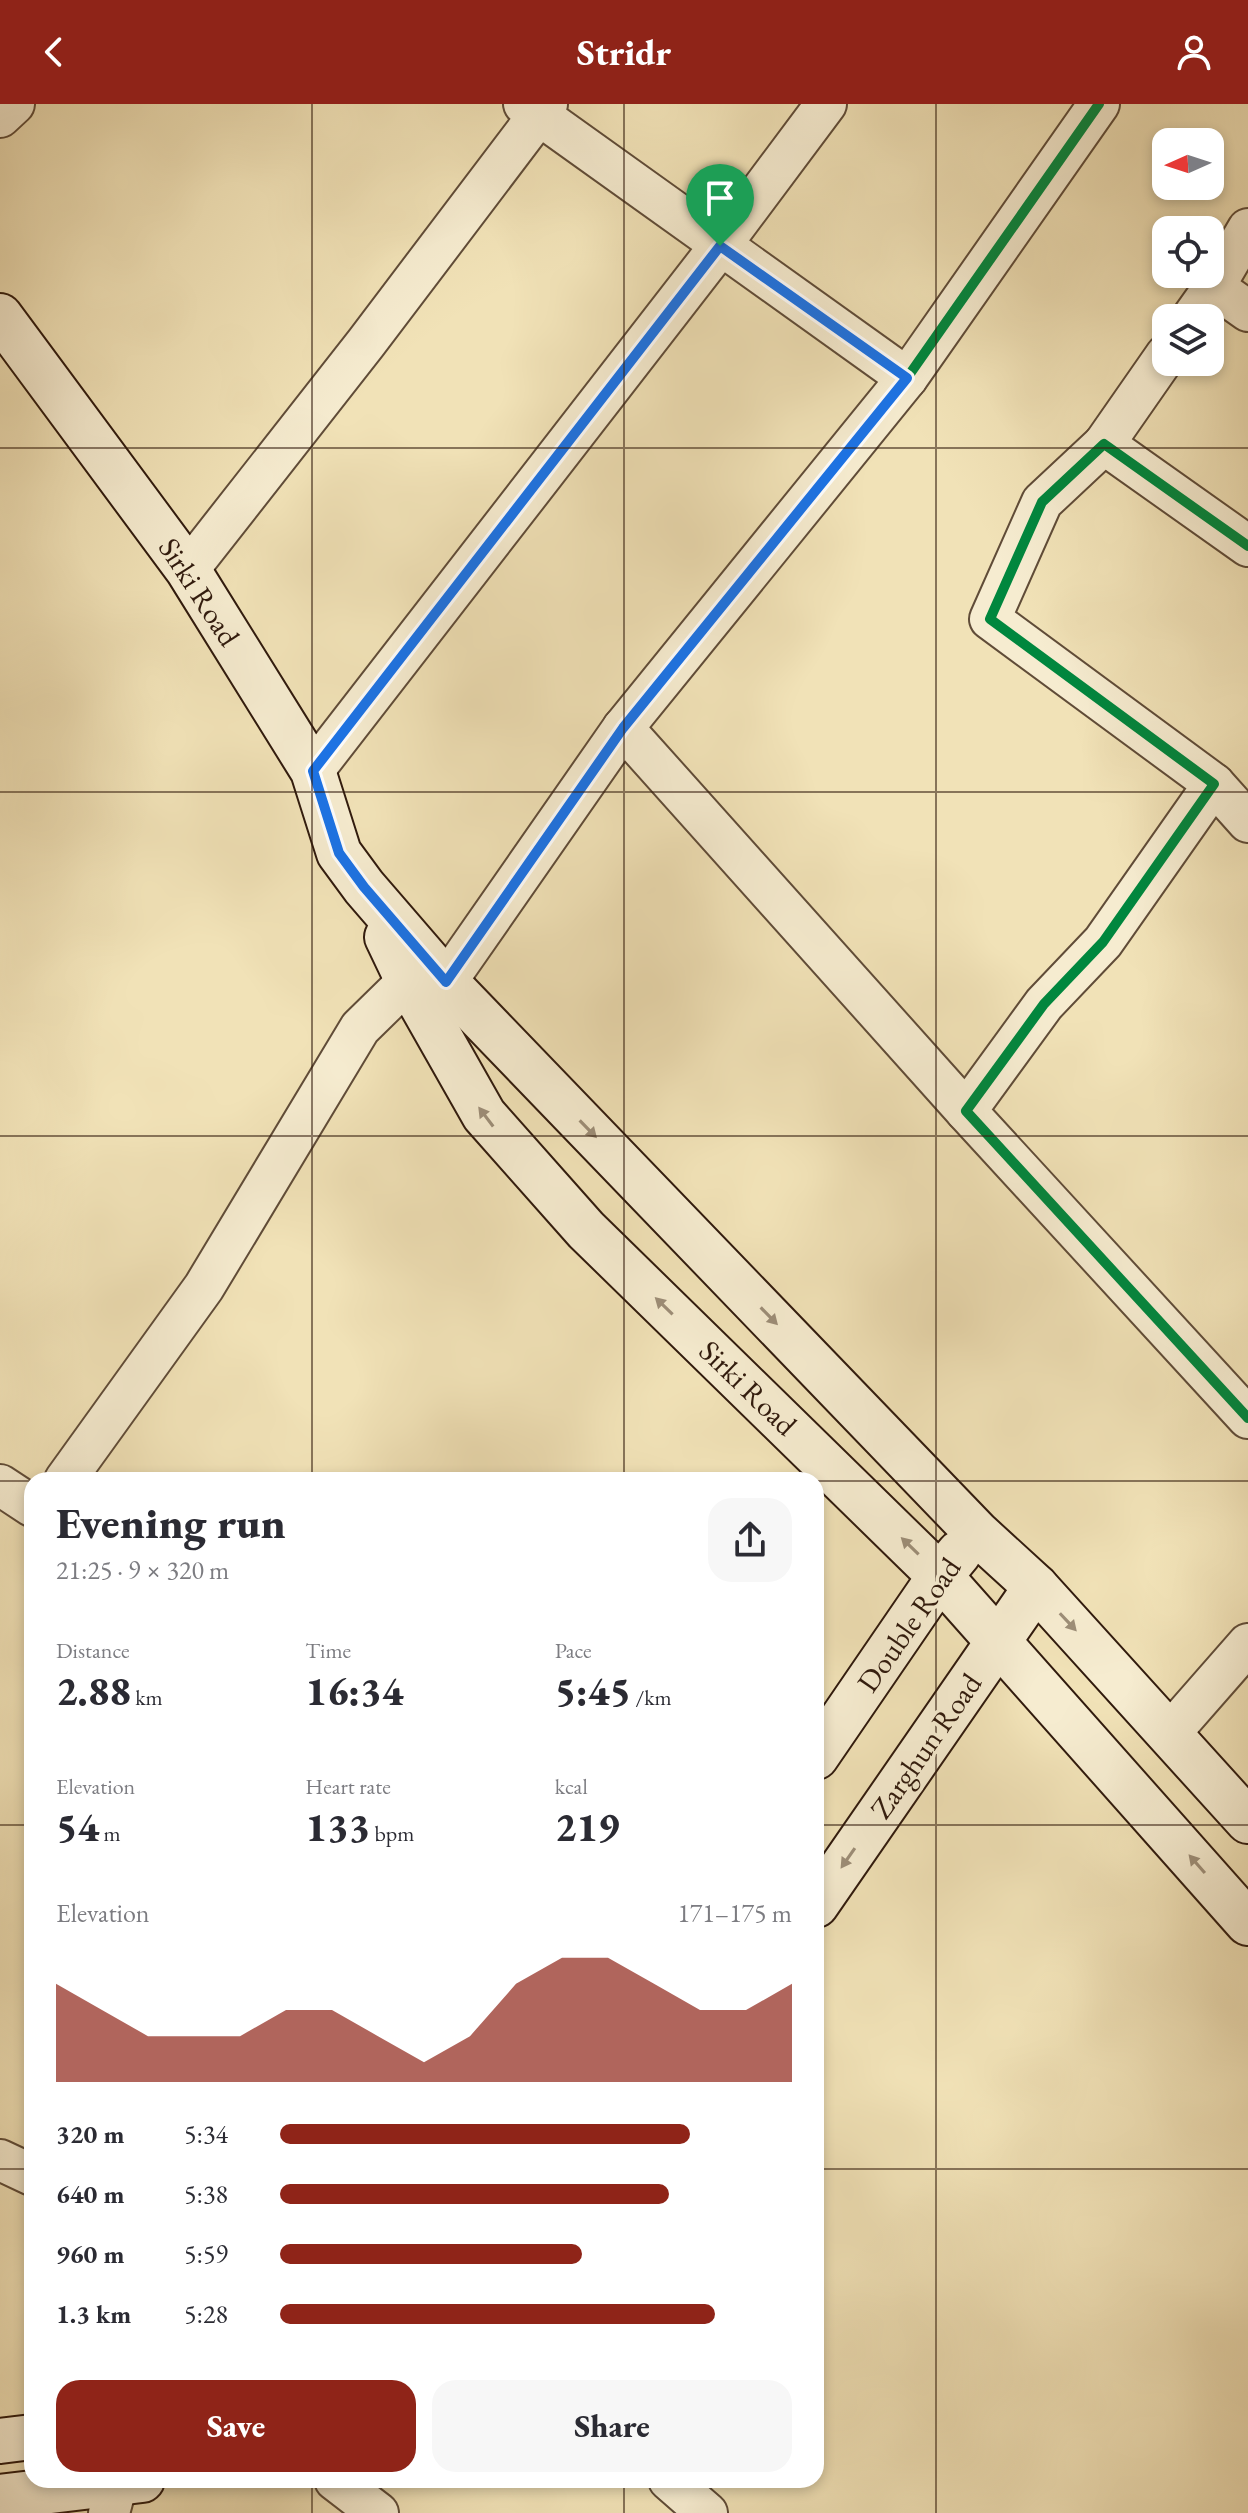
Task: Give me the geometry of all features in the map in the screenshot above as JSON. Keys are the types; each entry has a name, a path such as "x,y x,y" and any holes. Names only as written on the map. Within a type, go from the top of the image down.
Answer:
{"main road":[{"name":"Sirki Road","path":"0,316 188,570 313,771 339,853 427,981 484,1115 586,1230 940,1576 1248,1923"},
{"name":"Sirki Road","path":"427,981 977,1533 1036,1587 1248,1821"},
{"name":"Double Road","path":"824,1745 940,1576 977,1533"},
{"name":"Zarghun Road","path":"824,1893 1036,1587"},
{"path":"0,2441 24,2438"},
{"path":"0,2497 123,2492"}],"street":[{"path":"0,117 14,104"},
{"path":"313,771 720,246 826,104"},
{"path":"71,1472 204,1287 360,1028 427,981 623,728 907,378 1099,104"},
{"path":"188,570 366,343 537,107 720,246 907,378"},
{"path":"1248,229 1203,303 1248,311"},
{"path":"1152,375 1104,444 1042,502 990,619 1214,784 1248,822"},
{"path":"1104,444 1248,546"},
{"path":"623,728 966,1111 1248,1418"},
{"path":"966,1111 1044,1004 1103,942 1214,784"},
{"path":"0,1485 24,1501"},
{"path":"1170,1733 1248,1644"},
{"path":"0,2160 24,2171"},
{"path":"345,2488 378,2513"},
{"path":"678,2488 707,2513"}],"cycle path":[{"path":"446,982 623,728 907,378 1099,104"},
{"path":"1248,546 1104,444 1042,502 990,619 1214,784 1103,942 1044,1004 966,1111 1248,1418"}],"route":[{"path":"720,246 907,378 623,728 446,982 364,887 339,853 313,771 720,246"}]}
